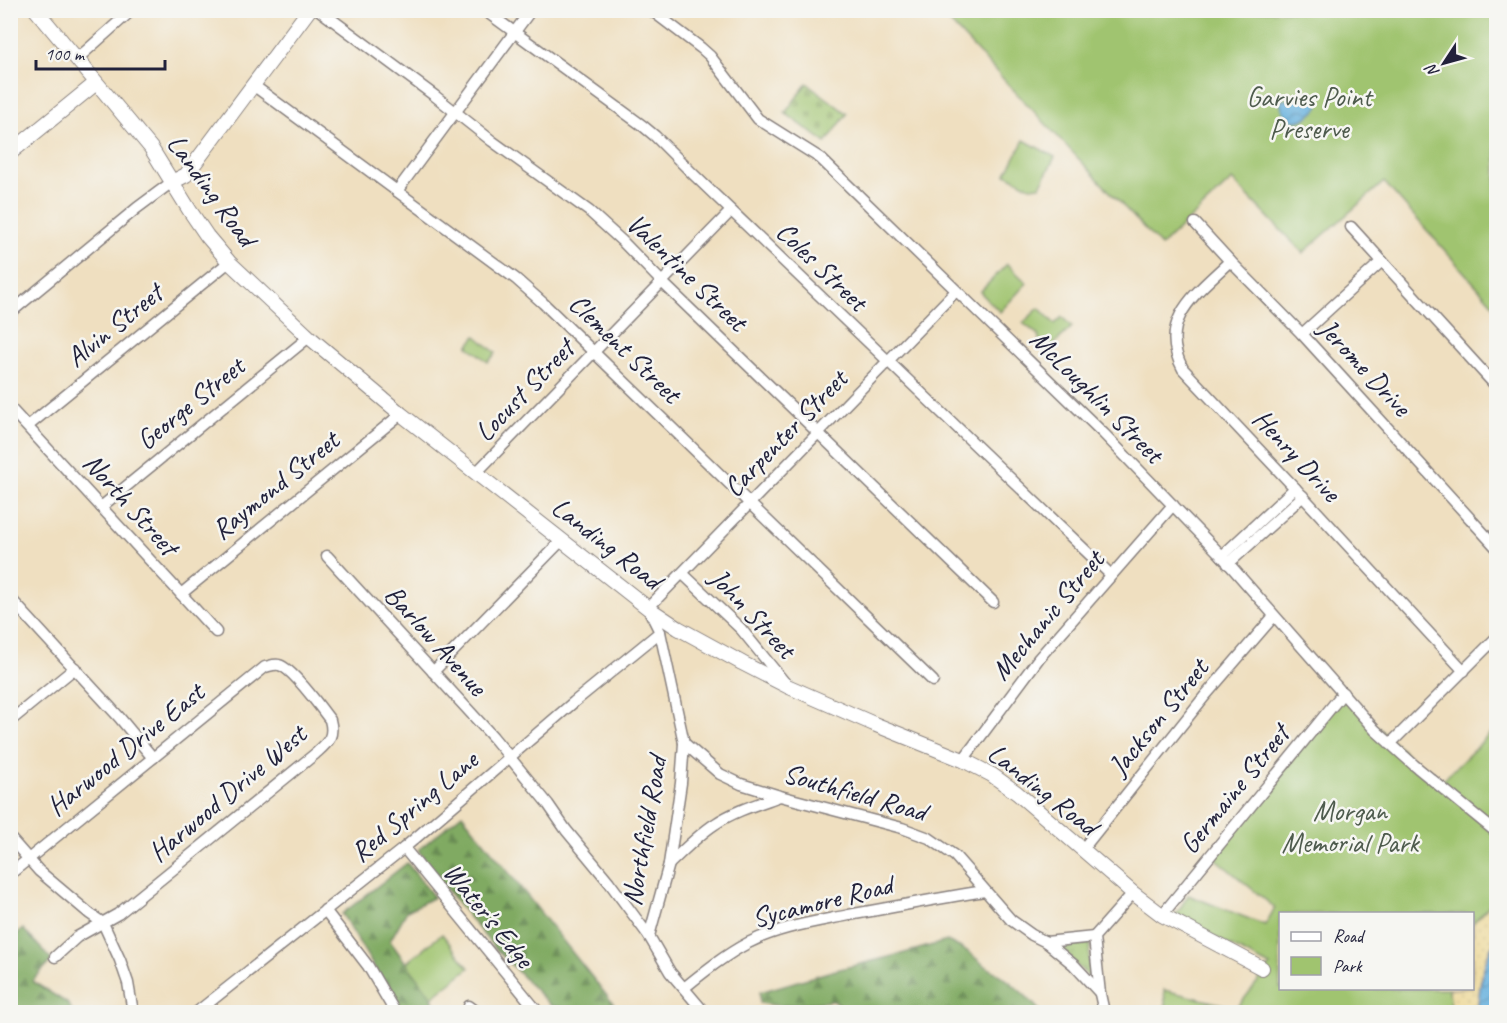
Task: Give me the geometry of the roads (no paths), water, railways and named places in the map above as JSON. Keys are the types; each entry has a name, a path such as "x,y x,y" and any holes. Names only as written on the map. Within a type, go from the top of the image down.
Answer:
{"street":[{"name":"Landing Road","path":"36,10 151,148 207,236 230,262 309,337 401,414 648,608 687,633 787,686 963,760 992,775 1017,793 1133,893 1162,915 1262,968"},
{"path":"77,59 132,10"},
{"path":"10,313 146,201 186,175 309,10"},
{"name":"Valentine Street","path":"319,10 589,211 993,602"},
{"name":"Coles Street","path":"484,10 656,136 887,362 1111,575"},
{"path":"397,191 531,10"},
{"name":"McLoughlin Street","path":"651,10 710,56 759,119 820,158 1104,434 1225,560 1390,744 1497,832"},
{"path":"10,153 96,83"},
{"name":"Clement Street","path":"253,85 516,279 933,681"},
{"name":"Locust Street","path":"476,473 731,211"},
{"name":"Jerome Drive","path":"1195,223 1302,334 1497,547"},
{"path":"1351,227 1497,386"},
{"name":"Henry Drive","path":"1230,261 1182,310 1174,340 1178,359 1184,369 1464,671"},
{"path":"1302,334 1382,261"},
{"name":"Alvin Street","path":"28,426 230,262"},
{"name":"Carpenter Street","path":"648,608 956,291"},
{"name":"George Street","path":"101,507 309,337"},
{"name":"North Street","path":"10,408 216,633"},
{"name":"Raymond Street","path":"181,594 401,414"},
{"path":"1225,560 1299,492"},
{"name":"Mechanic Street","path":"963,760 1039,658 1173,505"},
{"path":"433,672 562,540"},
{"name":"Barlow Avenue","path":"327,556 509,757 649,936"},
{"name":"John Street","path":"682,574 741,629 787,686"},
{"path":"10,598 121,718 153,758"},
{"name":"Northfield Road","path":"648,608 660,632 684,743 681,783 669,864 649,936 670,972 704,1012"},
{"name":"Jackson Street","path":"1082,850 1204,697 1274,616"},
{"name":"Red Spring Lane","path":"197,1012 404,848 509,757 660,632"},
{"path":"1390,744 1497,638"},
{"name":"Harwood Drive East","path":"10,874 254,675 265,667 273,665"},
{"name":"Harwood Drive West","path":"55,957 77,937 118,914 326,744 331,736 330,720 290,672 281,665 273,665"},
{"path":"10,722 75,668"},
{"name":"Germaine Street","path":"1162,915 1343,693"},
{"name":"Southfield Road","path":"684,743 720,774 741,784 892,825 929,838 955,856 1011,920 1046,942 1074,965 1100,994"},
{"path":"669,864 717,822 780,796"},
{"path":"10,838 30,858 39,871 90,914 103,922 128,982 133,1012"},
{"name":"Water's Edge","path":"404,848 538,1012"},
{"name":"Sycamore Road","path":"684,988 731,952 766,935 798,926 942,897 985,891"},
{"path":"1046,942 1094,937 1133,893"},
{"path":"325,910 368,966 395,1012"},
{"path":"1094,937 1104,1012"}],"water":[{"path":"1314,96 1318,100 1318,108 1309,116 1297,121 1287,116 1280,102 1282,100"},
{"path":"1496,939 1496,1012 1477,1012 1485,965"}],"park label":[{"name":"Garvies Point Preserve","path":"1309,112"},
{"name":"Morgan Memorial Park","path":"1350,826"}]}
